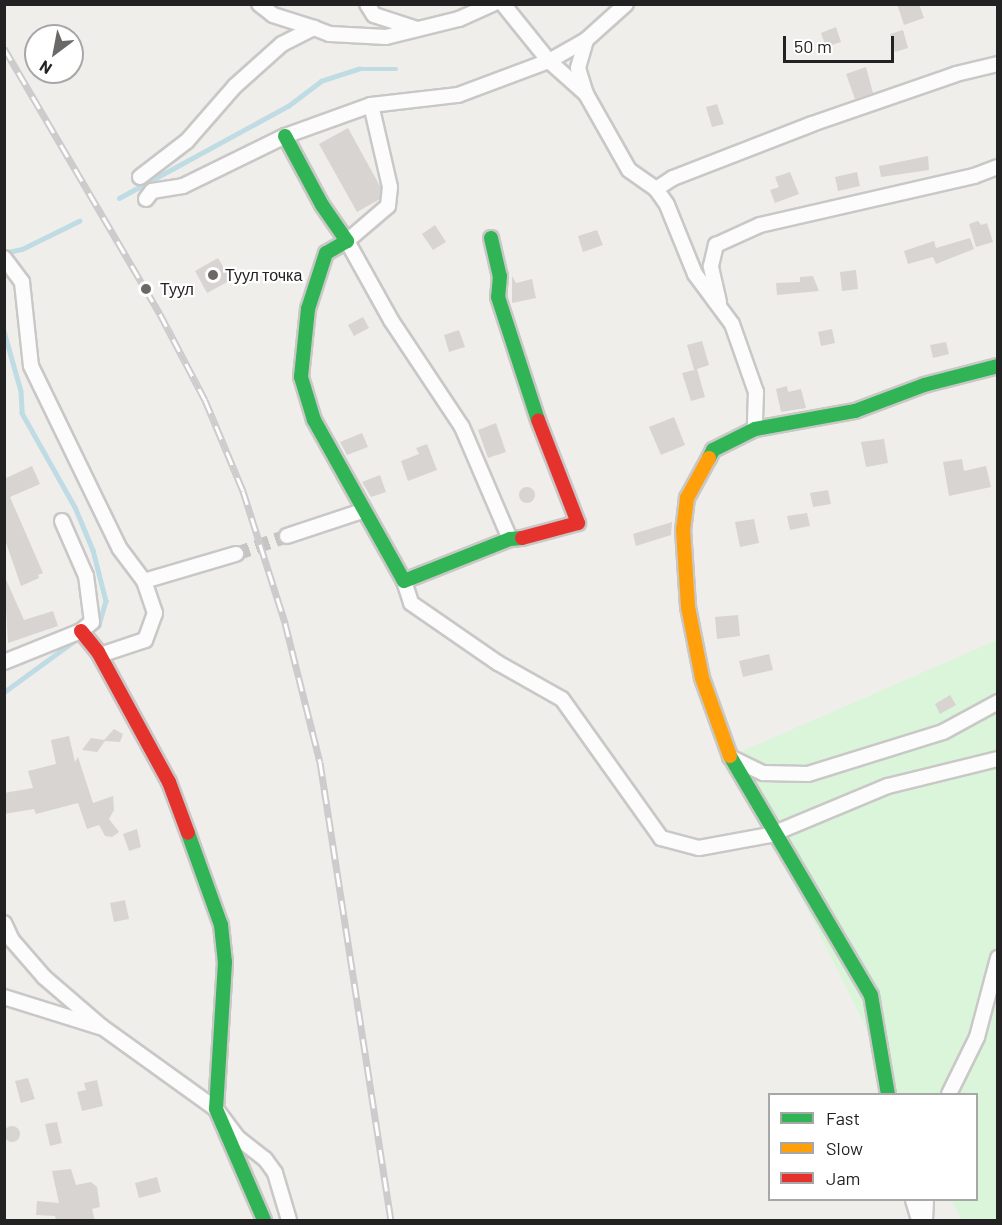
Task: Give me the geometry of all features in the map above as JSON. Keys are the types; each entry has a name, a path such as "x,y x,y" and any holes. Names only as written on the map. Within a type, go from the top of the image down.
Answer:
{"street":[{"path":"259,4 330,34 386,37 493,4"},
{"path":"368,4 374,15 417,29"},
{"path":"503,4 549,61 586,94"},
{"path":"146,199 152,191 183,186 285,136 371,105 458,95 549,61 586,40 626,4"},
{"path":"140,177 187,141 235,86 282,44 314,28"},
{"path":"586,40 578,68 586,94 629,170 656,189 677,222 695,274 732,324 756,392 755,429"},
{"path":"656,189 673,178 812,124 956,74 998,64"},
{"path":"371,105 390,187 388,206 347,241 326,253 308,309 301,377 314,420 362,511 404,580 411,603 498,663 562,699 661,838 699,848 774,833 888,786 998,759"},
{"path":"285,136 322,205 347,241 391,320 462,427 510,539"},
{"path":"720,307 711,266 716,245 760,225 974,176 998,166"},
{"path":"404,580 510,539 528,538 578,523 525,387 498,297 500,276 491,238"},
{"path":"5,259 22,282 31,366 120,549 144,581 155,613 145,640 100,655"},
{"path":"888,1093 871,995 730,757 700,668 688,607 683,529 687,498 713,450 755,429 855,411 924,386 998,366"},
{"path":"287,536 362,511"},
{"path":"4,662 84,634 92,622 86,576 63,521"},
{"path":"144,581 236,554"},
{"path":"84,634 100,655 169,782 221,925 225,962 216,1109 264,1221"},
{"path":"730,757 763,773 808,774 894,745 917,741 998,702"},
{"path":"4,923 12,940 44,977 102,1027 216,1109 238,1138 265,1159 275,1173 289,1221"},
{"path":"950,1093 977,1037 998,958"},
{"path":"4,997 102,1027"},
{"path":"913,1201 919,1221"},
{"path":"925,1221 926,1201"}],"green space":[{"path":"997,640 997,1220 962,1220 952,1201 978,1201 978,1093 899,1093 731,756"}],"building":[{"path":"897,4 919,4 924,18 904,25"},
{"path":"836,27 841,42 826,47 821,33"},
{"path":"903,30 908,48 895,52 890,34"},
{"path":"866,67 873,93 855,99 846,74"},
{"path":"717,104 724,124 712,127 706,107"},
{"path":"348,128 381,188 380,199 357,212 319,144"},
{"path":"928,156 929,170 881,177 879,166"},
{"path":"790,172 799,194 775,203 770,190 779,187 775,177"},
{"path":"857,172 860,186 838,191 835,177"},
{"path":"978,221 981,225 987,223 993,242 976,247 969,224"},
{"path":"435,225 446,242 433,250 422,234"},
{"path":"597,230 603,245 583,252 578,236"},
{"path":"970,238 974,249 936,264 933,257 908,264 904,251 934,241 936,248"},
{"name":"Туул точка","path":"218,258 231,280 207,293 195,271"},
{"path":"856,270 858,289 842,291 840,272"},
{"path":"512,276 516,283 532,279 536,298 512,303"},
{"path":"813,276 819,291 777,295 776,283 800,282 800,277"},
{"path":"363,317 369,328 354,336 348,325"},
{"path":"832,329 835,343 821,346 818,332"},
{"path":"459,330 465,347 449,352 444,335"},
{"path":"702,341 709,365 697,369 705,397 691,401 682,373 694,370 687,345"},
{"path":"946,342 949,354 933,358 930,345"},
{"path":"787,386 788,392 801,389 806,408 781,412 776,389"},
{"path":"674,417 685,445 661,455 649,427"},
{"path":"496,423 506,452 488,458 478,430"},
{"path":"362,433 368,447 347,455 340,442"},
{"path":"884,439 888,463 866,467 861,442"},
{"path":"427,444 437,470 408,481 401,461 419,454 416,448"},
{"path":"962,459 964,471 986,466 991,487 949,496 943,462"},
{"path":"32,466 40,484 10,497 43,573 38,575 39,578 21,586 4,537 4,479"},
{"path":"380,475 386,492 371,497 362,482"},
{"path":"527,487 533,489 535,495 533,501 527,503 521,501 519,495 521,489"},
{"path":"828,490 831,504 813,507 810,493"},
{"path":"807,513 810,526 790,530 787,516"},
{"path":"754,519 759,543 740,547 735,522"},
{"path":"672,522 671,535 636,546 633,534"},
{"path":"4,575 24,620 53,611 58,626 8,643"},
{"path":"738,615 740,636 717,639 715,617"},
{"path":"769,654 773,670 743,677 739,661"},
{"path":"950,695 956,705 940,714 935,704"},
{"path":"114,729 123,734 120,742 105,741 97,752 82,750 91,738 104,740"},
{"path":"69,736 75,762 78,757 93,803 113,796 114,810 109,819 119,832 112,837 105,836 99,825 87,829 78,803 36,814 34,809 4,814 4,793 33,788 28,771 56,764 51,740"},
{"path":"137,829 141,847 129,851 123,834"},
{"path":"125,900 129,919 114,922 110,903"},
{"path":"28,1078 35,1099 21,1103 15,1081"},
{"path":"97,1080 103,1106 82,1111 77,1092 86,1090 84,1083"},
{"path":"57,1122 62,1143 50,1146 45,1124"},
{"path":"12,1126 20,1134 12,1142 4,1134"},
{"path":"71,1169 76,1185 91,1182 97,1187 100,1207 92,1209 95,1221 56,1221 55,1216 36,1215 37,1201 59,1203 52,1171"},
{"path":"157,1177 161,1192 139,1198 135,1183"}],"waterway":[{"path":"119,198 288,106 321,81 359,69 396,69"},
{"path":"4,253 22,249 79,221"},
{"path":"4,331 21,391 22,413 75,507 93,550 106,601 99,626 91,631"},
{"path":"4,692 78,638"}],"tunnel":[{"path":"236,554 287,536"}],"railway":[{"path":"4,48 160,314 205,400 243,491 285,623 320,762 391,1220"}],"traffic: fast":[{"path":"285,136 322,205 347,241 326,253 308,309 301,377 314,420 404,581 510,539 522,538"},
{"path":"491,238 500,276 498,297 538,420"},
{"path":"709,458 713,450 755,429 855,411 924,385 998,366"},
{"path":"730,756 871,995 888,1093"},
{"path":"188,833 221,925 225,962 216,1109 264,1220"}],"traffic: slow":[{"path":"709,458 687,498 683,529 688,607 702,678 730,756"}],"traffic: jam":[{"path":"522,538 578,523 538,420"},
{"path":"81,631 98,652 169,782 188,833"}],"place":[{"name":"Туул точка","path":"213,275"},
{"name":"Туул","path":"146,289"}]}
